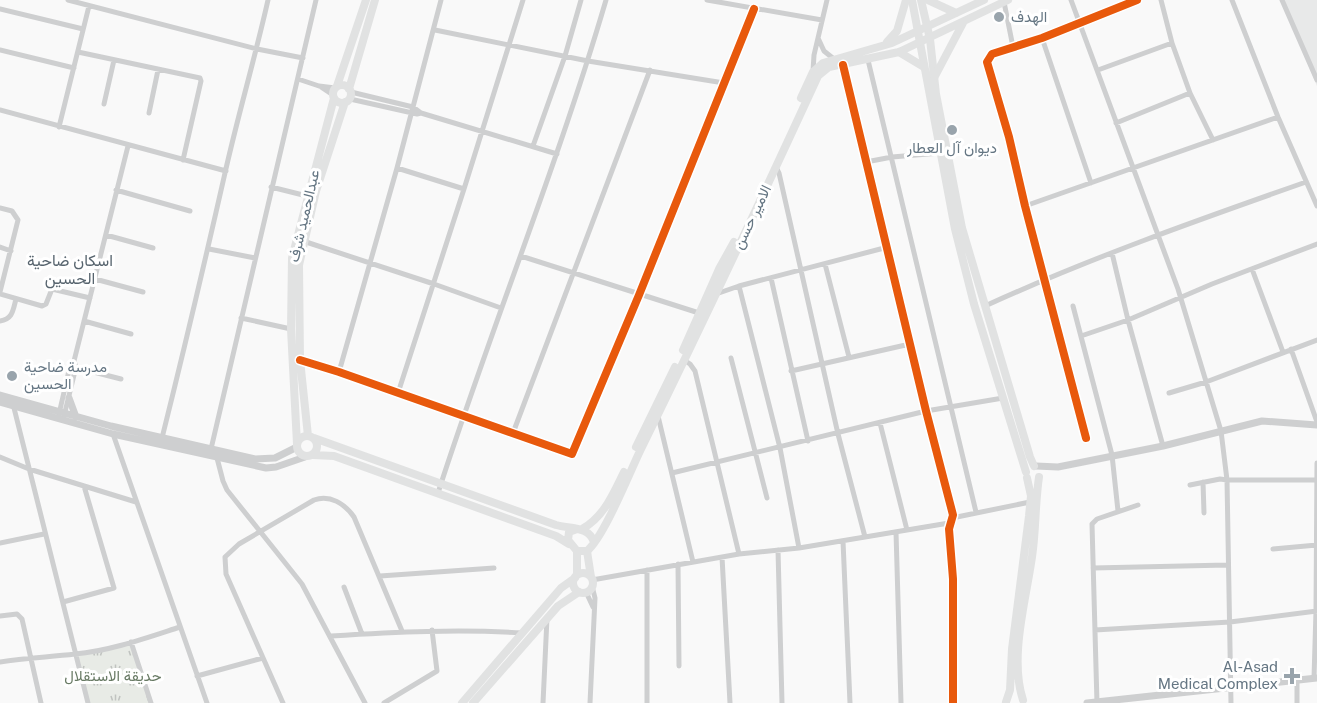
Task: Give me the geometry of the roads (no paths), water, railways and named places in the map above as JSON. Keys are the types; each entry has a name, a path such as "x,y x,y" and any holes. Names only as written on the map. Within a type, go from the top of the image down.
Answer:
{"main road":[{"name":"عبدالحميد شرف","path":"297,446 291,328 292,258 335,92 364,0"},
{"name":"عبدالحميد شرف","path":"311,437 300,360 298,275 303,241 325,163 349,96 375,0"},
{"path":"883,46 897,31 906,0"},
{"path":"912,0 955,229 974,304 1026,475 1030,502 1012,649 1010,690 1006,702"},
{"path":"921,0 930,39 934,78 962,228 1030,457 1035,466 1040,469 1037,516 1019,649 1020,689 1025,702"},
{"path":"928,0 956,13"},
{"path":"813,72 820,65 834,59 883,46 984,0"},
{"name":"الامير حسن","path":"573,548 568,535 598,517 607,506 757,210 818,76 829,67 899,52 1006,1"},
{"path":"934,78 963,23"},
{"path":"899,52 924,67"},
{"name":"الامير حسن","path":"594,542 658,416 699,313 719,269 752,208 813,72"},
{"path":"344,85 349,96 338,102 335,92 344,85"},
{"path":"309,456 317,445 311,437"},
{"path":"587,551 573,548 556,536 439,489 311,437 300,439 297,446 299,453 309,456 334,456 439,489 556,525 589,532 594,542 587,551 588,586"},
{"path":"1026,475 1030,466 1035,466"},
{"path":"1026,475 1035,480 1040,477"},
{"path":"573,548 576,577 574,588 588,586"},
{"path":"462,703 561,588 576,577 586,574 588,586"},
{"path":"473,703 558,606 588,586"},
{"path":"515,641 522,648"},
{"path":"1010,690 1020,689"},
{"path":"1006,702 1016,698 1025,702"}],"street":[{"path":"72,0 257,49 303,58"},
{"path":"162,438 267,0"},
{"path":"211,449 316,0"},
{"path":"339,372 435,30 441,0"},
{"path":"398,393 523,0"},
{"path":"533,146 565,56 581,0"},
{"path":"439,489 501,309 522,256 588,61 606,0"},
{"path":"707,0 822,20"},
{"path":"813,72 814,55 827,0"},
{"path":"1071,0 1180,297 1221,431 1227,480 1231,703"},
{"path":"1086,438 1009,137 987,67 992,54 1081,24 1137,0"},
{"path":"1161,0 1172,43 1190,93 1213,140"},
{"path":"1232,0 1278,117 1317,206"},
{"path":"1282,0 1317,80"},
{"path":"1006,1 1013,47"},
{"path":"59,127 89,6"},
{"path":"0,9 83,29"},
{"path":"300,360 569,454 574,451 754,9"},
{"path":"435,30 588,61 724,83"},
{"path":"818,38 824,51 834,59"},
{"path":"1042,38 1091,183"},
{"path":"1098,70 1172,43"},
{"path":"0,50 74,68"},
{"path":"78,52 201,80 183,160"},
{"path":"104,104 114,60"},
{"path":"868,60 976,512"},
{"path":"843,65 888,247 951,521 953,703"},
{"path":"149,112 158,70"},
{"path":"513,434 650,70"},
{"path":"298,79 335,92"},
{"path":"1116,123 1190,93"},
{"path":"349,96 412,110 556,154"},
{"path":"0,110 226,171"},
{"path":"1025,206 1278,117"},
{"path":"61,416 128,146"},
{"path":"866,162 892,157 940,153"},
{"path":"776,167 838,434 865,537"},
{"path":"397,168 464,189"},
{"path":"985,306 1045,279 1157,235 1306,182"},
{"path":"271,187 307,196"},
{"path":"117,190 190,211"},
{"path":"0,208 12,212 18,220 0,293 44,306 50,290 54,288 90,298"},
{"path":"106,234 153,248"},
{"path":"303,241 434,284 501,309"},
{"path":"1081,336 1128,320 1252,268 1317,244"},
{"path":"0,247 11,251"},
{"path":"714,295 739,286 888,247"},
{"path":"209,249 255,258"},
{"path":"1112,253 1163,446"},
{"path":"522,256 699,313"},
{"path":"825,264 849,357"},
{"path":"1252,268 1283,352"},
{"path":"722,278 732,285 739,286"},
{"path":"771,278 808,441"},
{"path":"95,279 143,292"},
{"path":"739,286 780,448 799,548"},
{"path":"0,321 10,318 16,299"},
{"path":"1073,306 1112,455 1118,511"},
{"path":"241,318 291,328"},
{"path":"84,321 131,334"},
{"path":"1169,393 1206,382 1317,340"},
{"path":"791,371 910,344"},
{"path":"1035,466 1058,467 1163,446 1265,421 1317,424 1292,349"},
{"path":"731,358 767,498"},
{"path":"682,359 695,371 739,554"},
{"path":"73,365 121,379"},
{"path":"61,416 69,398 73,365"},
{"path":"0,395 14,403 44,534 88,703"},
{"path":"69,398 76,417"},
{"path":"672,473 926,411 1003,398"},
{"path":"0,402 14,403 61,416 113,434 271,468 309,456"},
{"path":"61,416 76,417 255,459 275,458 297,446"},
{"path":"658,416 693,562"},
{"path":"880,423 907,530"},
{"path":"113,434 207,703"},
{"path":"0,457 136,502"},
{"path":"217,458 227,490 302,584 332,636 365,703"},
{"path":"1087,703 1148,700 1315,678 1317,463"},
{"path":"1040,477 1058,467"},
{"path":"1190,485 1220,478 1227,480 1317,480"},
{"path":"1203,482 1204,513"},
{"path":"63,602 114,588 84,486"},
{"path":"283,703 224,566 225,557 231,550 260,531 321,497 341,503 354,517 402,631"},
{"path":"590,703 595,598 588,586 678,564 896,532 951,521 976,512 1030,502"},
{"path":"1096,703 1092,524 1097,519 1138,505"},
{"path":"896,532 901,703"},
{"path":"0,543 44,534"},
{"path":"843,541 850,703"},
{"path":"1273,549 1317,545"},
{"path":"778,550 782,703"},
{"path":"722,557 730,703"},
{"path":"678,564 679,666"},
{"path":"1093,568 1227,565"},
{"path":"380,576 494,568"},
{"path":"646,703 647,570"},
{"path":"344,587 362,634"},
{"path":"1095,630 1230,622 1317,611"},
{"path":"0,616 17,614 20,616 41,703"},
{"path":"543,703 547,618"},
{"path":"0,662 30,657 76,654 131,642 180,627"},
{"path":"332,636 432,630 523,633"},
{"path":"384,703 437,671 432,630"},
{"path":"131,642 151,703"},
{"path":"197,676 263,658"},
{"path":"1297,680 1297,703"}],"place":[{"name":"الهدف","path":"999,17"},
{"name":"ديوان آل العطار","path":"952,130"},
{"name":"مدرسة ضاحية الحسين","path":"12,376"},
{"name":"Al-Asad Medical Complex","path":"1292,676"}],"district":[{"name":"اسكان ضاحية الحسين","path":"70,269"}],"park label":[{"name":"حديقة الاستقلال","path":"113,676"}]}
